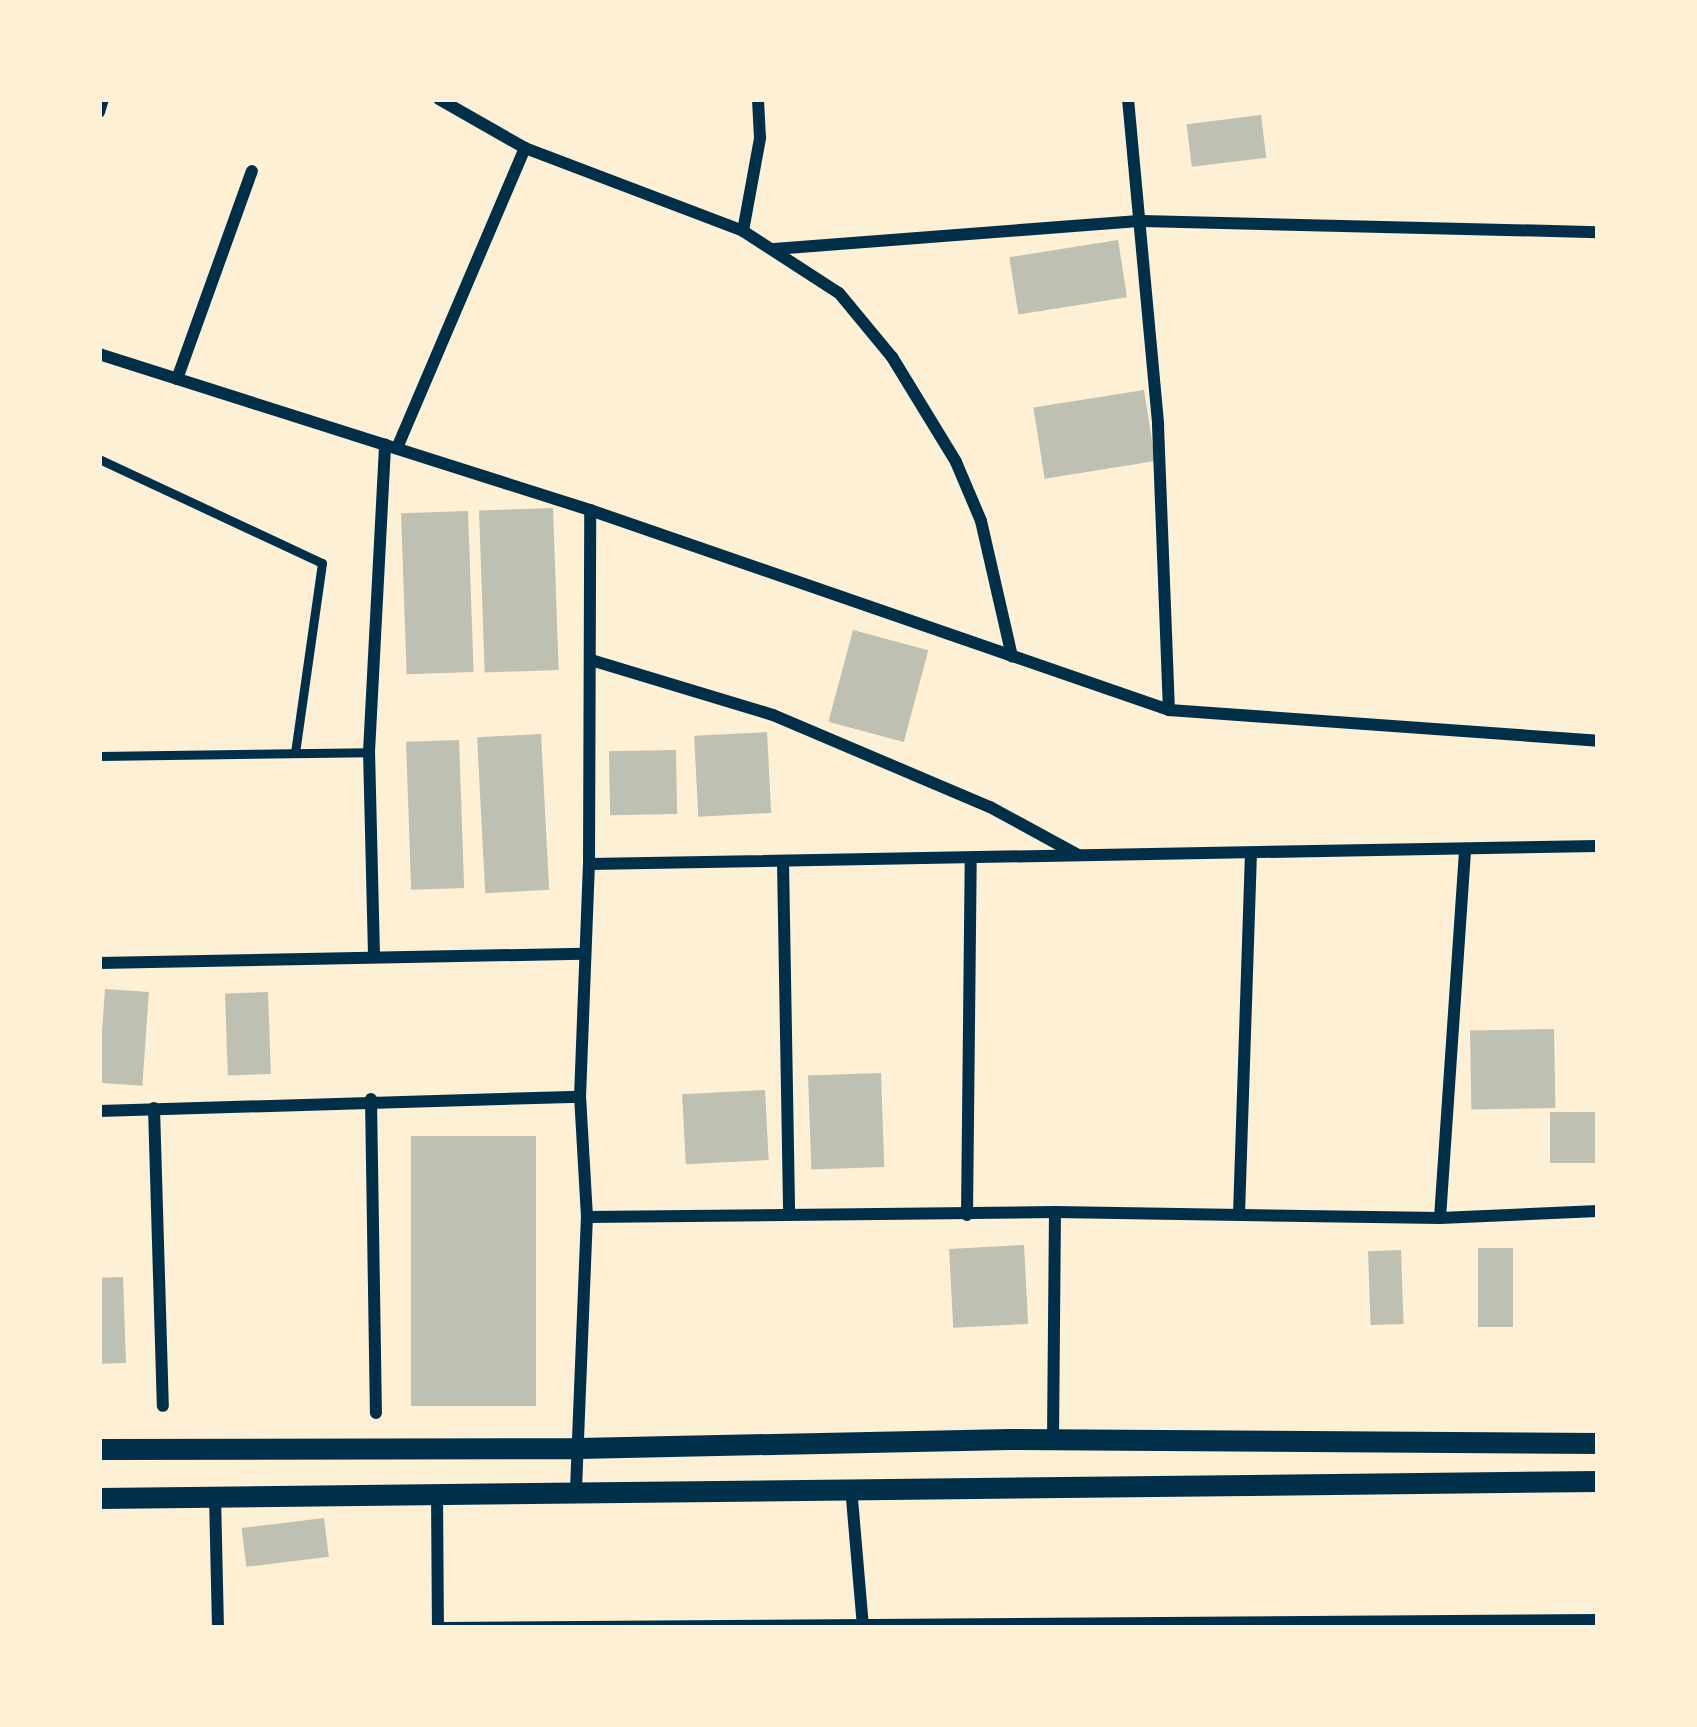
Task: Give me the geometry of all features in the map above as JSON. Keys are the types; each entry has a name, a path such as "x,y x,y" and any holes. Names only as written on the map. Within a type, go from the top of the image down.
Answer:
{"street":[{"path":"99,112 103,99"},
{"path":"439,99 526,148 743,231 838,293 892,356 956,462 981,521 1012,656"},
{"path":"743,231 760,138 758,99"},
{"path":"1128,99 1158,425 1169,710"},
{"path":"374,955 369,752 391,446 526,148"},
{"path":"177,379 252,171"},
{"path":"773,249 1142,221 1598,232"},
{"path":"99,354 590,510 1169,710 1598,741"},
{"path":"576,1489 587,1216 580,1097 589,864 590,510"},
{"path":"591,660 773,715 990,807 1079,856"},
{"path":"589,864 1598,846"},
{"path":"1440,1217 1465,849"},
{"path":"1239,1214 1251,853"},
{"path":"967,1215 970,858"},
{"path":"783,862 789,1214"},
{"path":"99,963 583,954"},
{"path":"99,1111 370,1099 580,1097"},
{"path":"370,1099 376,1413"},
{"path":"154,1108 163,1406"},
{"path":"587,1216 1055,1212 1440,1217 1598,1210"},
{"path":"1053,1439 1055,1212"},
{"path":"99,1449 578,1448 1053,1439 1598,1443"},
{"path":"99,1498 1598,1481"},
{"path":"851,1487 863,1627"},
{"path":"437,1492 441,1628 1598,1620"},
{"path":"215,1496 218,1628"}],"lane":[{"path":"99,459 322,563 295,753"},
{"path":"99,756 369,752"}],"building":[{"path":"1261,115 1266,158 1192,167 1187,124"},
{"path":"1118,240 1127,297 1018,314 1009,257"},
{"path":"1144,390 1155,461 1045,479 1033,408"},
{"path":"553,508 559,670 485,672 479,511"},
{"path":"468,511 474,672 407,674 401,513"},
{"path":"853,630 928,650 904,742 828,722"},
{"path":"767,732 771,813 698,817 694,736"},
{"path":"541,734 549,890 485,893 477,737"},
{"path":"459,740 464,888 411,890 406,742"},
{"path":"676,750 677,814 610,815 609,751"},
{"path":"105,989 149,992 142,1086 99,1083"},
{"path":"268,992 271,1074 228,1075 225,994"},
{"path":"1554,1029 1555,1108 1471,1109 1470,1030"},
{"path":"881,1073 884,1167 811,1169 808,1076"},
{"path":"765,1090 769,1160 686,1164 682,1094"},
{"path":"1550,1112 1598,1112 1598,1163 1550,1163"},
{"path":"411,1136 536,1136 536,1406 411,1406"},
{"path":"1024,1245 1028,1324 953,1328 949,1249"},
{"path":"1478,1248 1513,1248 1513,1327 1478,1327"},
{"path":"1401,1250 1404,1324 1371,1325 1368,1251"},
{"path":"123,1277 126,1363 102,1364 99,1278"},
{"path":"324,1518 329,1557 246,1567 242,1528"}]}
